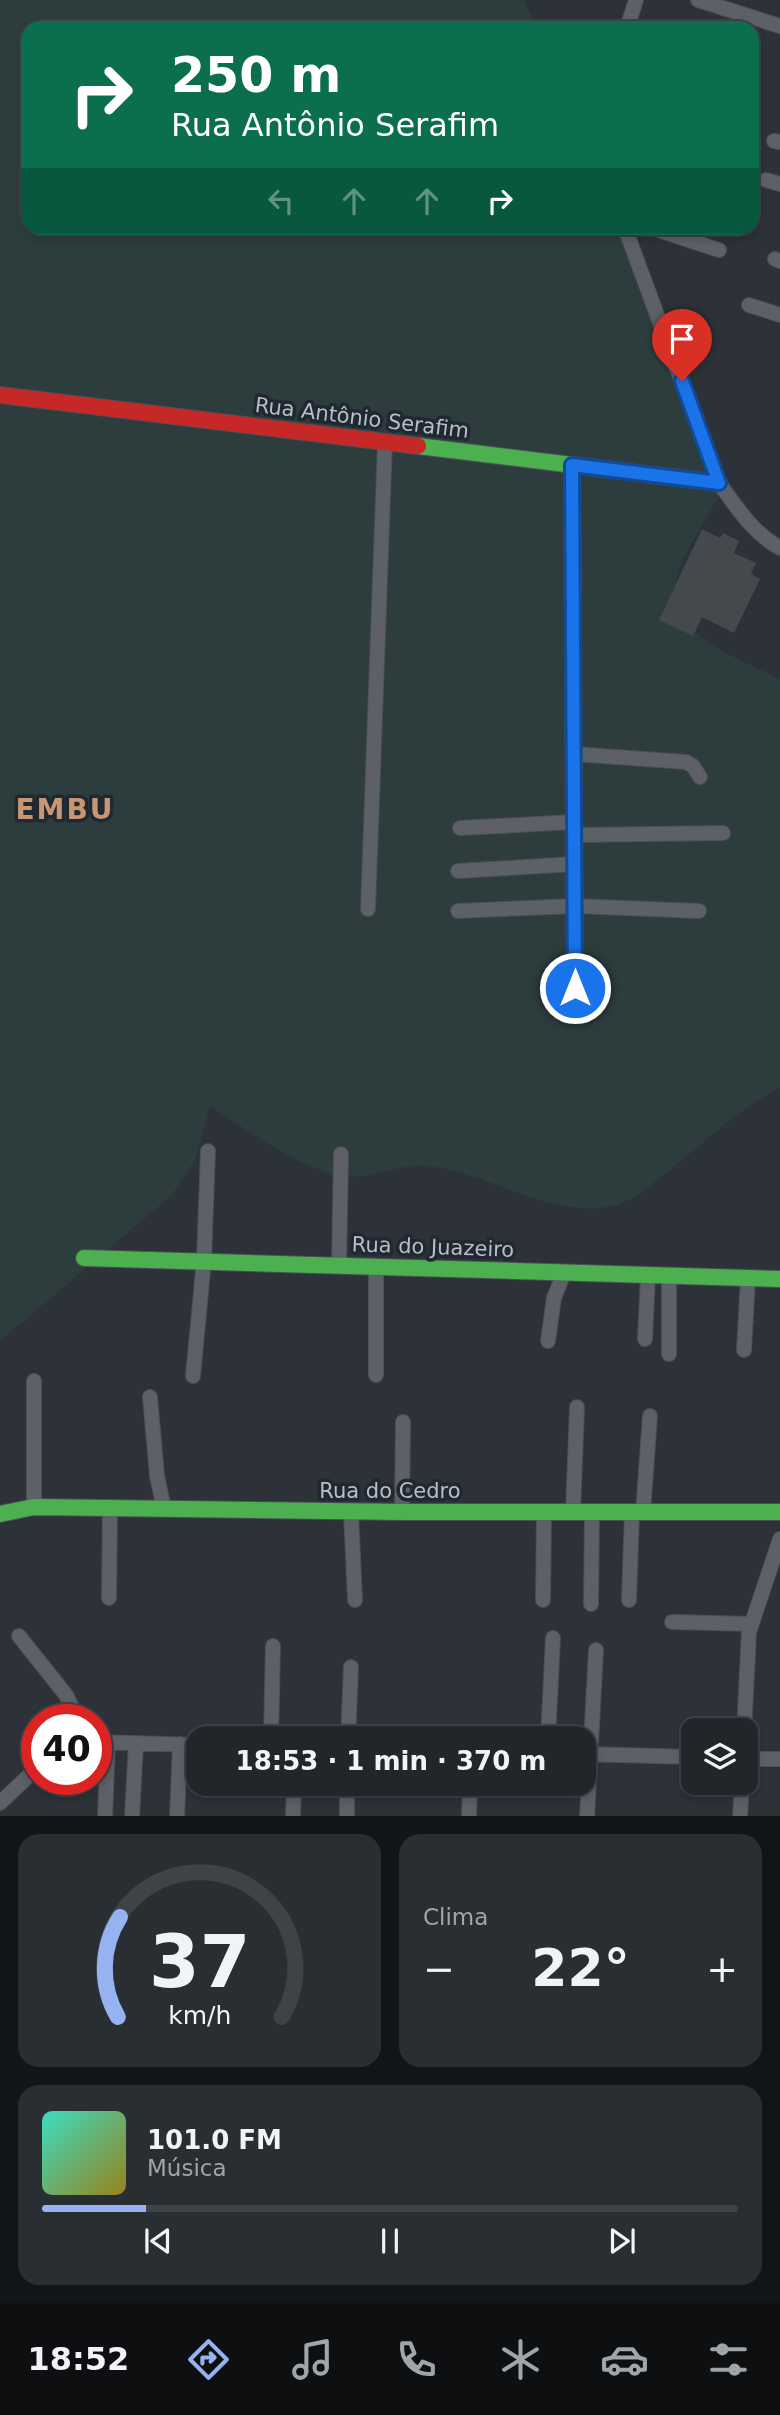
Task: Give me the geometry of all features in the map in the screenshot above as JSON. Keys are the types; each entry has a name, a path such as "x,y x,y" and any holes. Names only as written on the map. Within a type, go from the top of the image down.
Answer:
{"street":[{"path":"629,21 636,0"},
{"path":"698,0 780,26"},
{"path":"628,235 719,483 757,531 780,548"},
{"path":"673,235 719,250"},
{"path":"748,304 780,315"},
{"name":"Rua Antônio Serafim","path":"0,395 719,483"},
{"path":"368,909 385,442"},
{"path":"572,465 575,988"},
{"path":"574,754 686,762 693,766 700,777"},
{"path":"460,828 574,828 723,833"},
{"path":"458,871 575,864"},
{"path":"458,911 575,906 699,911"},
{"path":"193,1376 204,1260 208,1150"},
{"path":"339,1265 341,1154"},
{"name":"Rua do Juazeiro","path":"84,1258 780,1279"},
{"path":"376,1266 376,1375"},
{"path":"548,1341 554,1298 564,1273"},
{"path":"645,1339 648,1276"},
{"path":"669,1277 669,1354"},
{"path":"744,1350 748,1278"},
{"path":"34,1381 34,1507"},
{"path":"150,1397 156,1476 164,1509"},
{"path":"573,1512 577,1407"},
{"path":"629,1600 650,1416"},
{"path":"402,1512 403,1422"},
{"name":"Rua do Cedro","path":"0,1514 34,1507 351,1512 780,1512"},
{"path":"109,1598 110,1508"},
{"path":"351,1512 355,1600"},
{"path":"543,1600 544,1512"},
{"path":"591,1604 592,1512"},
{"path":"745,1718 752,1624 780,1539"},
{"path":"671,1622 752,1624"},
{"path":"19,1636 70,1704"},
{"path":"549,1726 553,1638"},
{"path":"271,1726 273,1646"},
{"path":"589,1726 596,1650"},
{"path":"349,1726 351,1667"},
{"path":"112,1742 186,1744"},
{"path":"132,1816 136,1743"},
{"path":"177,1816 180,1744"},
{"path":"596,1754 681,1757"},
{"path":"758,1759 780,1759"},
{"path":"0,1802 21,1783"},
{"path":"104,1795 105,1816"},
{"path":"740,1816 741,1795"},
{"path":"293,1816 294,1796"},
{"path":"347,1796 347,1816"},
{"path":"469,1816 470,1796"},
{"path":"587,1796 587,1816"}],"shaded area":[{"path":"0,0 523,0 534,21 21,21 21,235 620,235 721,492 683,561 676,583 677,602 684,618 712,644 780,679 780,1087 733,1118 640,1193 616,1205 592,1208 543,1201 448,1169 425,1166 355,1177 331,1174 284,1153 210,1106 195,1160 171,1196 0,1341"}],"building":[{"path":"702,529 720,538 723,533 739,541 734,553 756,563 751,574 760,579 734,633 702,617 693,636 659,620"}],"traffic: fast":[{"path":"418,446 719,483"},
{"path":"572,465 574,820"},
{"path":"84,1258 780,1279"},
{"path":"0,1514 34,1507 402,1512 780,1512"}],"traffic: slow":[{"path":"574,820 575,988"}],"traffic: jam":[{"path":"0,395 418,446"}],"district":[{"name":"EMBU","path":"65,809"}],"route":[{"path":"575,988 572,465 719,483 682,381"}]}
